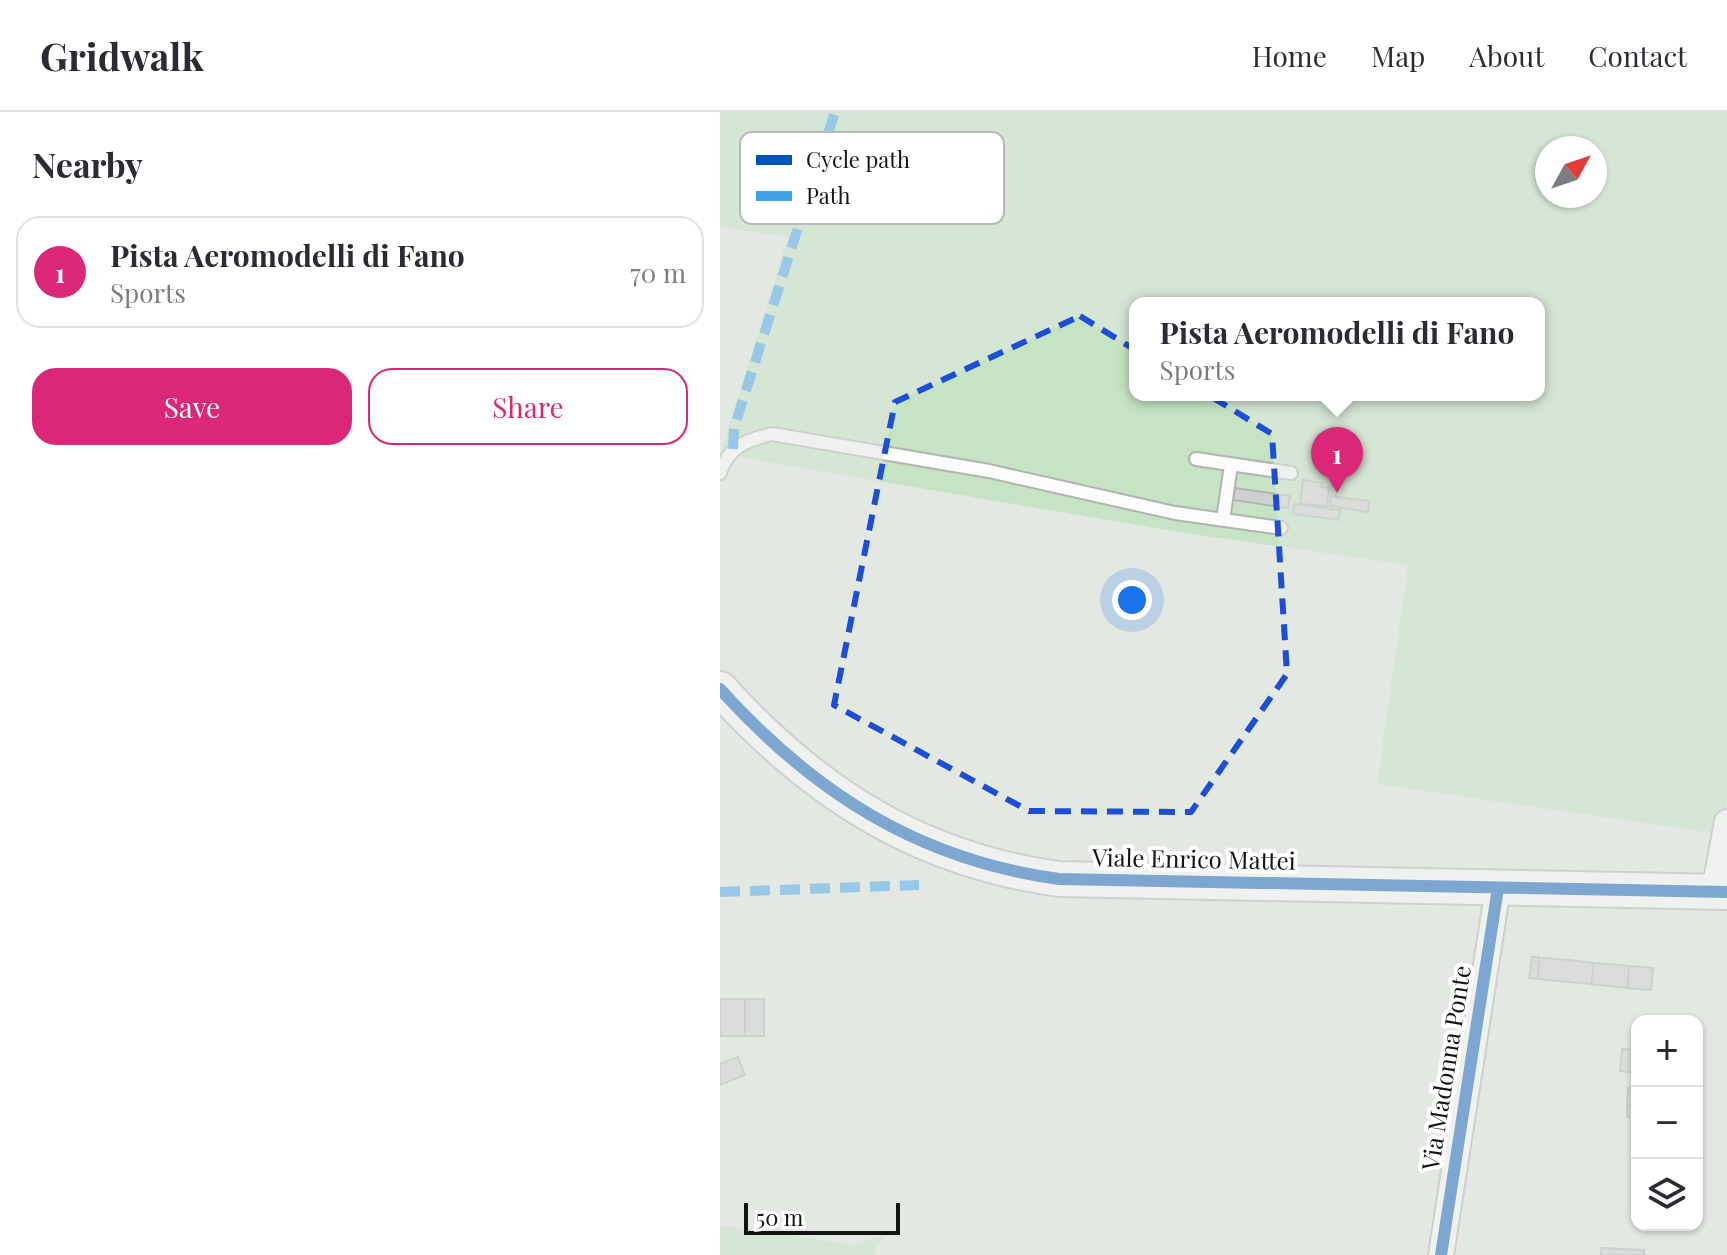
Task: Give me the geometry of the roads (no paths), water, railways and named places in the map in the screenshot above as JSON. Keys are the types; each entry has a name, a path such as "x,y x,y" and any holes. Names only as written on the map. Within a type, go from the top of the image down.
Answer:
{"street":[{"name":"Viale Enrico Mattei","path":"720,689 800,769 856,808 953,854 1014,873 1059,879 1720,892"},
{"path":"1720,892 1727,822"},
{"name":"Via Madonna Ponte","path":"1441,1255 1498,888"}],"lane":[{"path":"720,473 733,449 746,440 772,434 989,471 1175,513 1281,528"},
{"path":"1196,459 1291,473"},
{"path":"1223,520 1231,465"}],"place":[{"name":"Pista Aeromodelli di Fano","path":"1337,493"}]}
